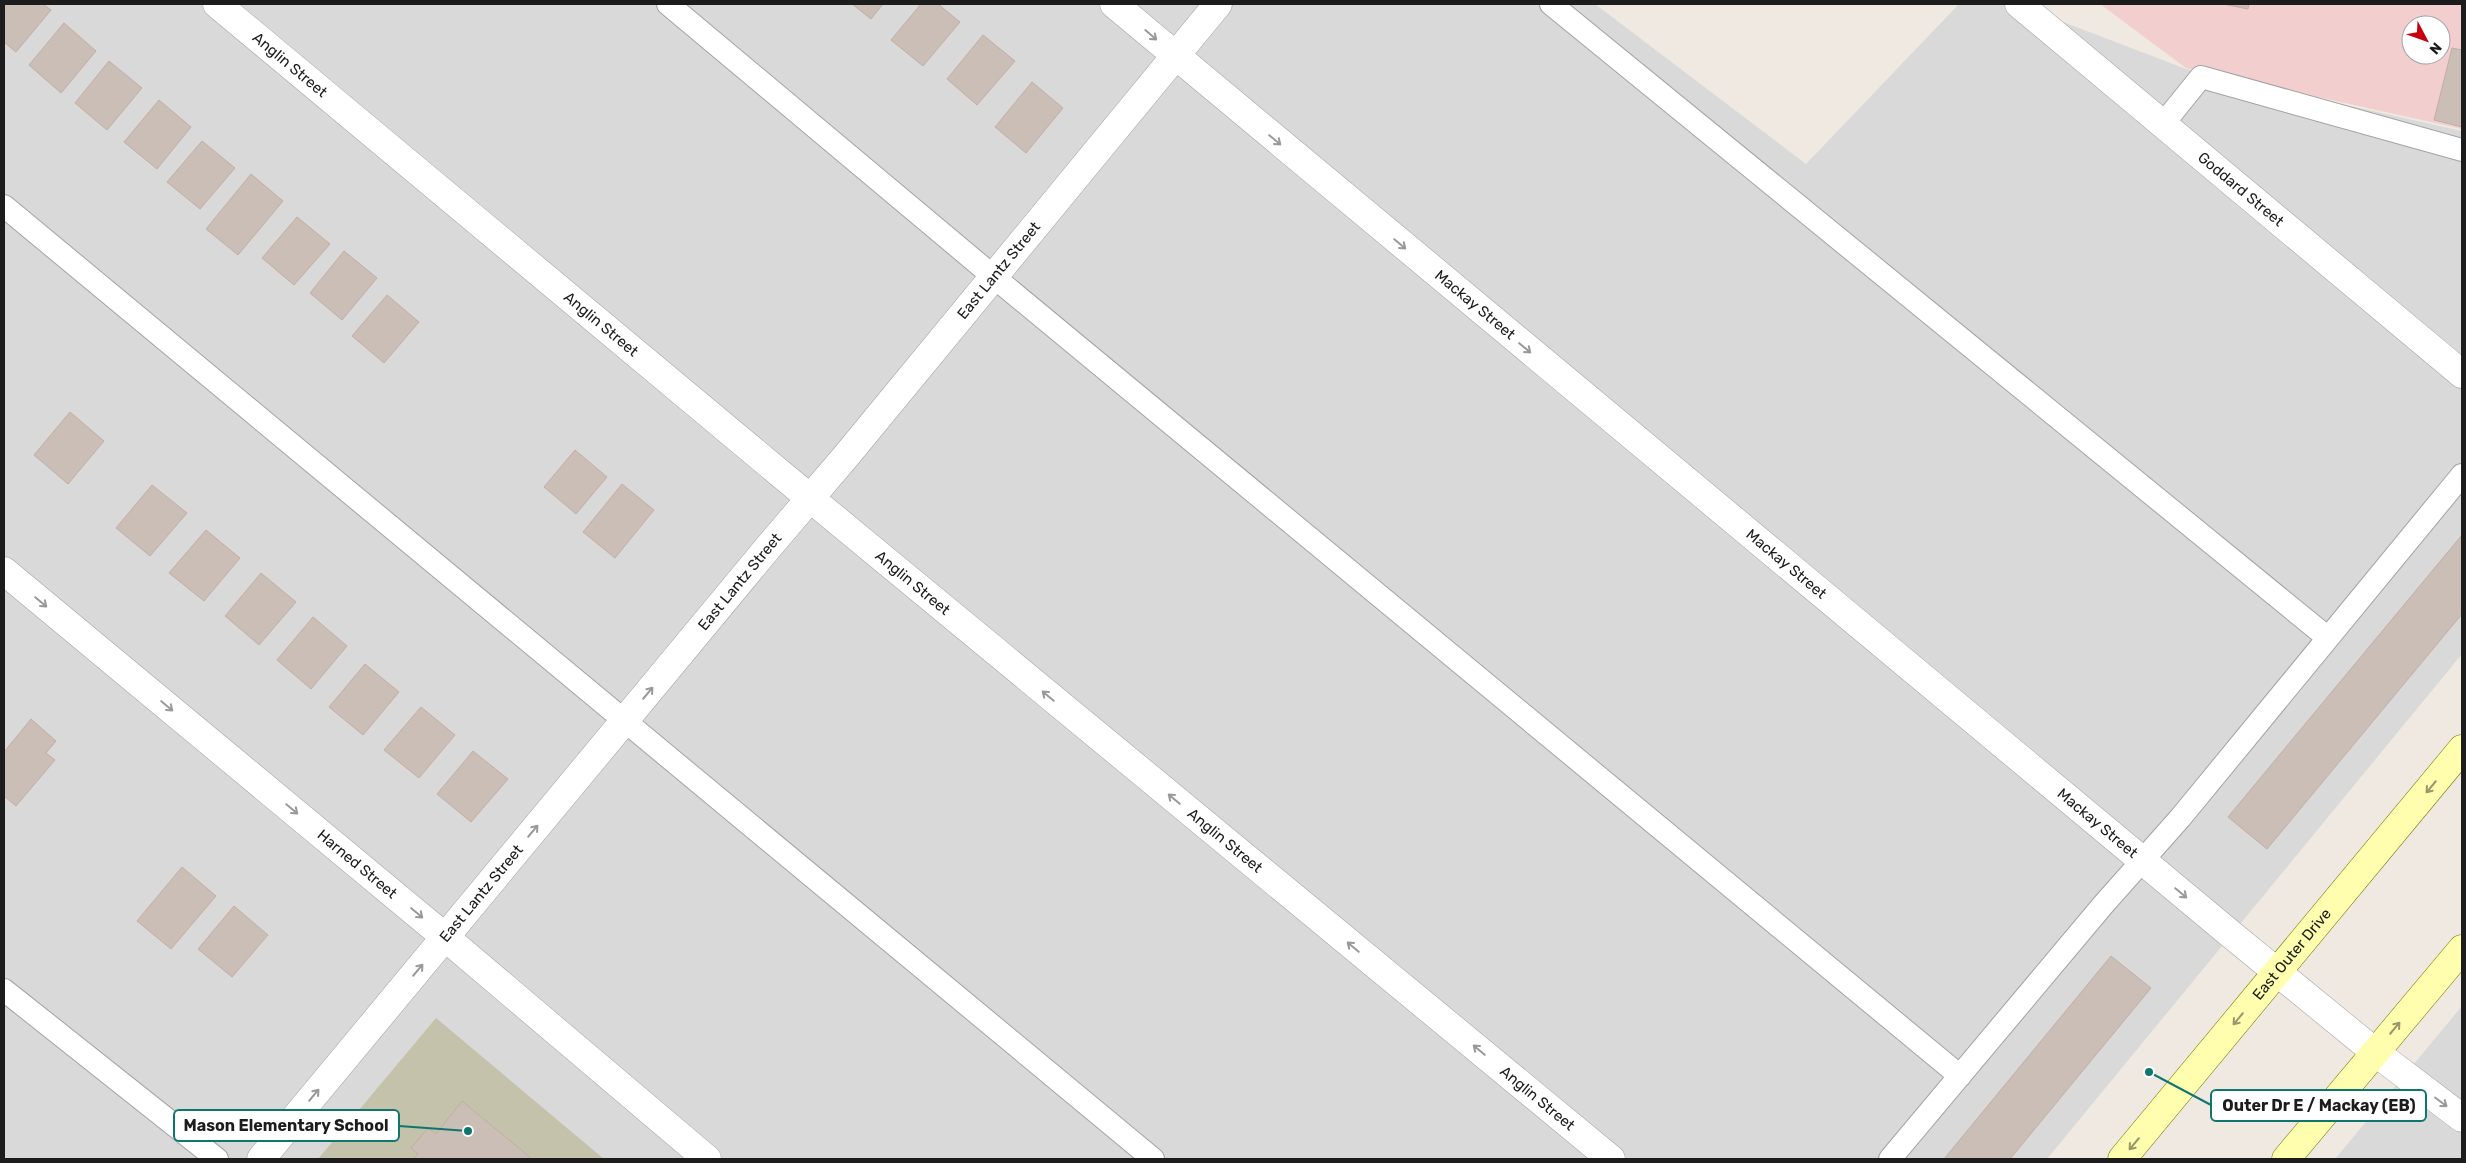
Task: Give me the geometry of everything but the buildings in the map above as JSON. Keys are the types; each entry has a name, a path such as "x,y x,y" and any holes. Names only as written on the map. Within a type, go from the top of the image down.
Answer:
{"main road":[{"name":"East Outer Drive","path":"2122,1159 2462,749"},
{"path":"2286,1159 2462,949"}],"street":[{"name":"Anglin Street","path":"218,4 811,499 1611,1159"},
{"name":"Mackay Street","path":"1114,4 2278,972 2375,1052 2462,1118"},
{"name":"East Lantz Street","path":"261,1159 624,721 811,499 1218,4"},
{"name":"Goddard Street","path":"2019,4 2462,374"},
{"name":"Harned Street","path":"4,571 445,936 707,1159"}],"lane":[{"path":"668,4 994,277 1960,1076"},
{"path":"1551,4 2328,638"},
{"path":"2163,124 2201,77 2462,150"},
{"path":"4,206 1153,1159"},
{"path":"1890,1159 2103,905 2144,861 2462,474"},
{"path":"4,990 217,1159"}],"shaded area":[{"path":"4,4 1595,4 1806,164 1959,4 2016,4 2186,69 2462,131 2462,654 2047,1159 4,1159"},
{"path":"2100,4 2462,4 2462,129 2186,68"},
{"path":"2462,1006 2462,1159 2335,1159"},
{"path":"436,1018 604,1159 318,1159"}],"place":[{"name":"Outer Dr E / Mackay (EB)","path":"2149,1072"},
{"name":"Mason Elementary School","path":"468,1131"}]}
